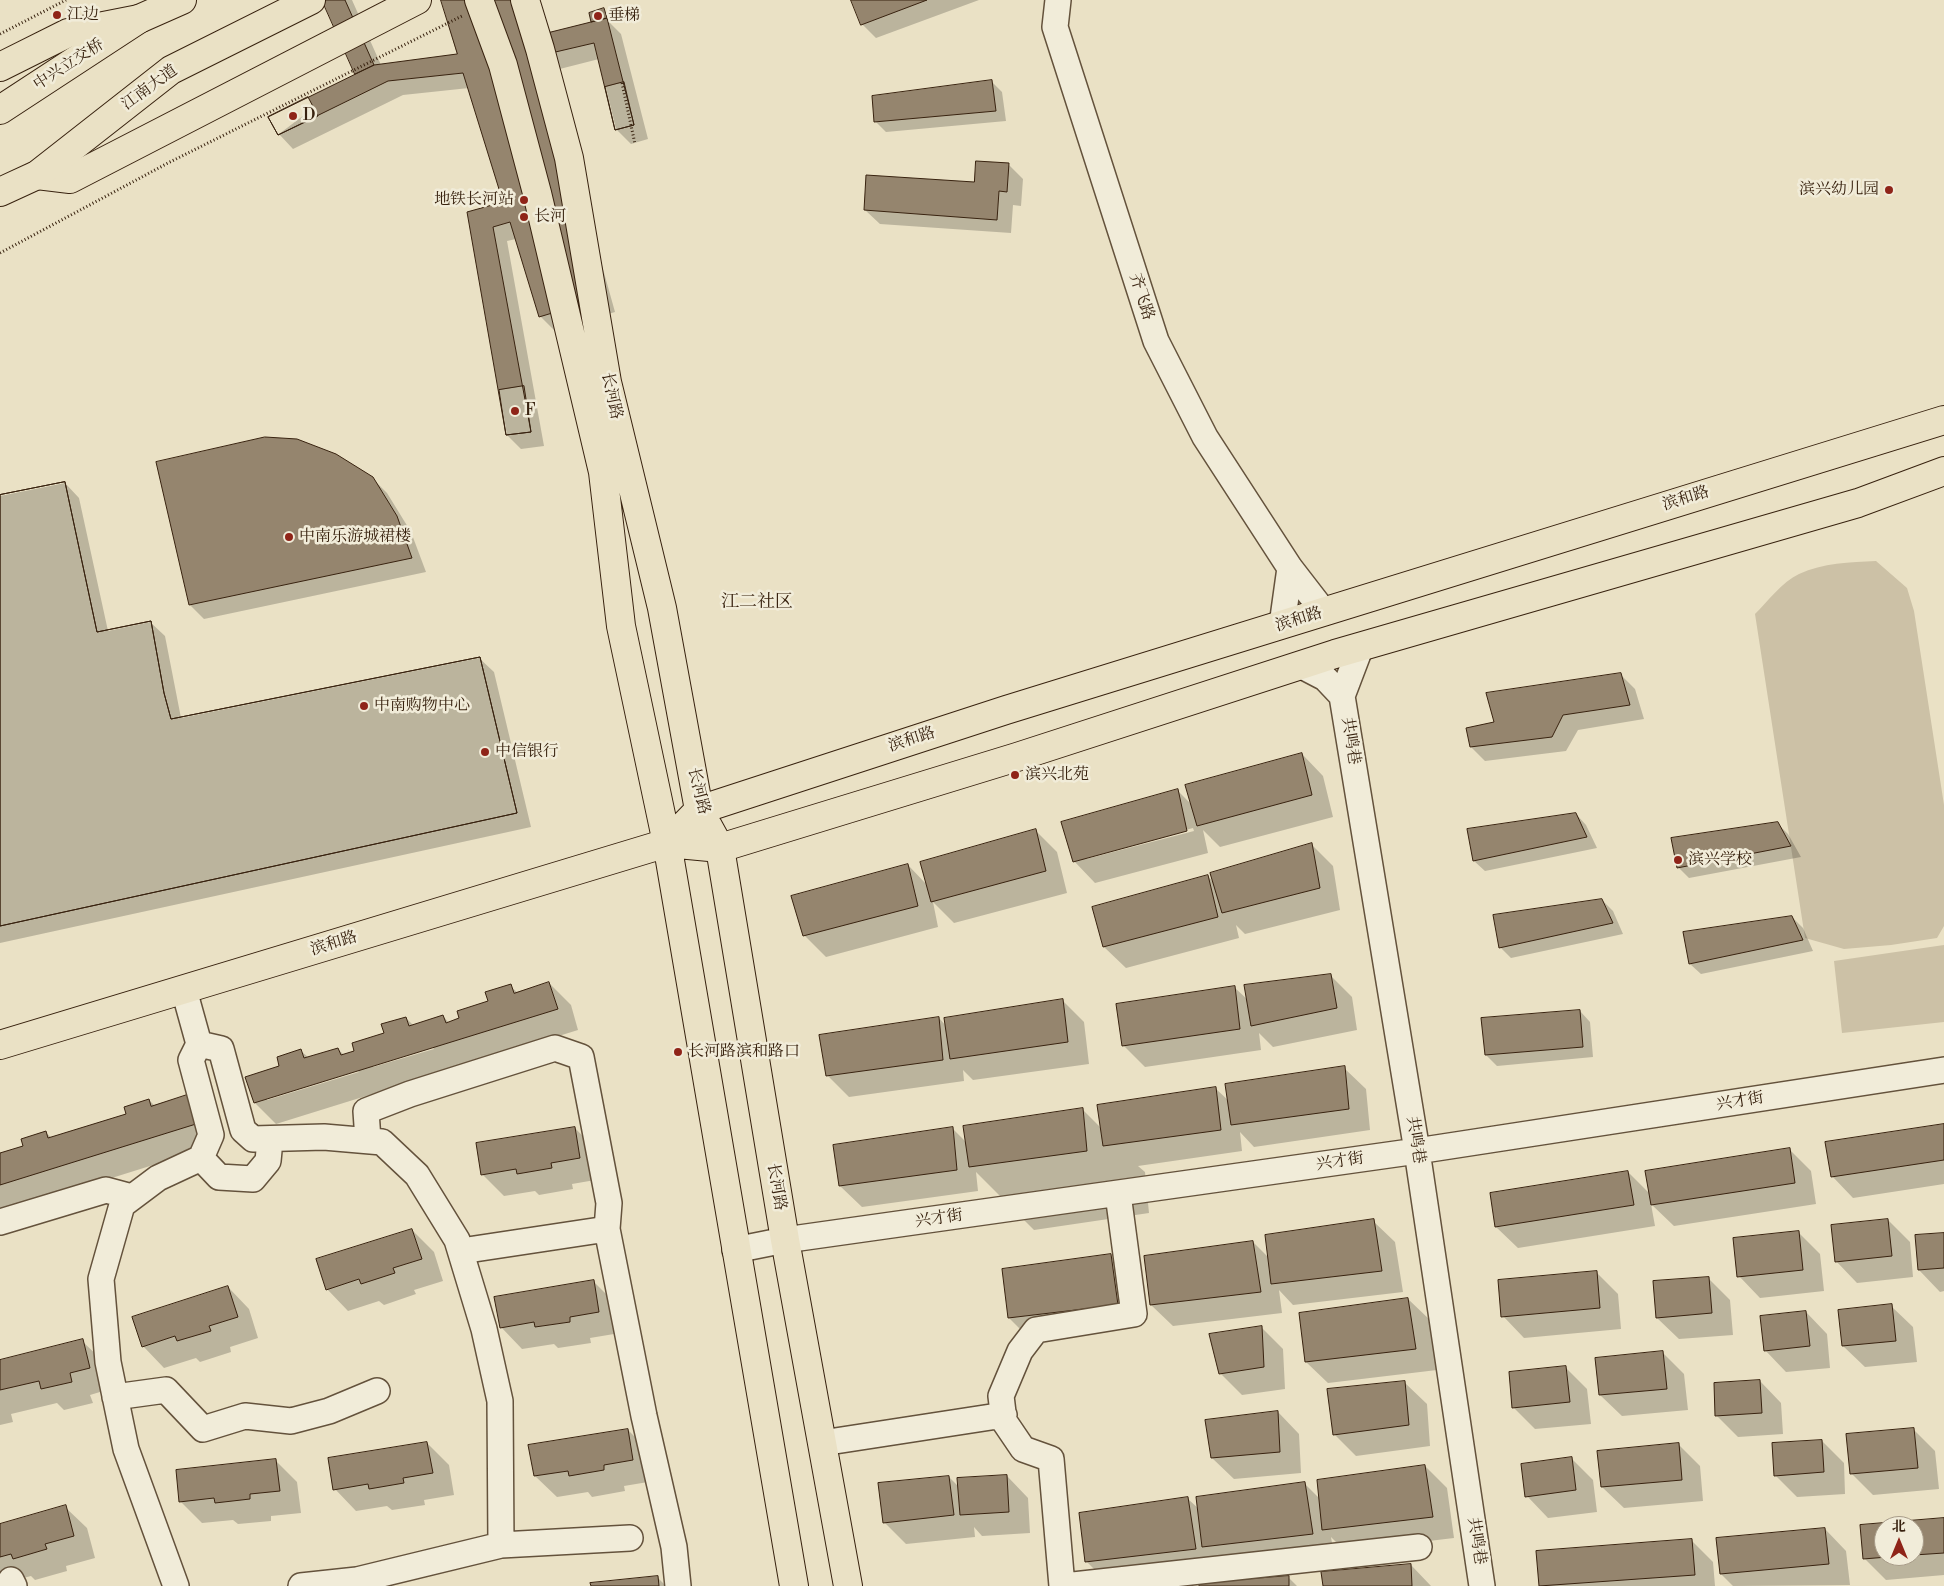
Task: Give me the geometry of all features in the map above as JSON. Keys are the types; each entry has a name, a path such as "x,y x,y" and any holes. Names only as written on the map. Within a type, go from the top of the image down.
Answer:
{"main road":[{"path":"0,67 68,33 139,20 182,0"},
{"name":"江南大道","path":"0,192 37,175 171,70 311,0"},
{"path":"37,175 70,179 417,0"},
{"name":"长河路","path":"525,0 569,158 607,382 662,608 699,810 720,848 786,1240 848,1586"},
{"name":"长河路","path":"480,3 503,65 537,193 603,472 621,626 667,843 735,1250 794,1586"},
{"name":"中兴立交桥","path":"0,110 139,20"},
{"name":"滨和路","path":"667,843 699,810 1014,707 1944,420"},
{"name":"滨和路","path":"0,1045 667,843 720,848 1017,757 1361,646 1858,503 1944,471"}],"street":[{"name":"齐飞路","path":"1058,0 1055,27 1156,342 1206,437 1290,568 1324,612"},
{"path":"1282,625 1290,568"},
{"name":"共鸣巷","path":"1361,646 1342,696 1417,1151 1482,1586"},
{"name":"共鸣巷","path":"1300,665 1321,675 1342,696"},
{"path":"176,1586 126,1449 108,1362 102,1279 122,1206 158,1178 202,1158 211,1135 191,1060 199,1044 184,990"},
{"path":"199,1044 221,1049 243,1130 253,1139 324,1137 382,1142 417,1175 457,1240 484,1329 500,1401 501,1545"},
{"path":"368,1140 366,1112 410,1094 555,1048 581,1057 609,1203 607,1229 644,1416 674,1547 678,1586"},
{"name":"兴才街","path":"735,1250 786,1240 1417,1151 1944,1070"},
{"path":"202,1158 219,1178 252,1179 268,1161 270,1140"},
{"path":"0,1222 106,1190 132,1197"},
{"path":"1118,1194 1134,1314 1036,1330 1020,1351 1009,1372 1001,1396 1004,1421 1022,1449 1051,1459 1063,1586 1419,1547"},
{"path":"461,1251 607,1229"},
{"path":"115,1397 166,1390 203,1429 245,1416 291,1421 329,1411 377,1391"},
{"path":"822,1442 1004,1415"},
{"path":"301,1586 357,1580 501,1545 630,1538"}],"path":[{"path":"0,34 66,0"},
{"path":"0,253 168,163 480,3"},
{"path":"622,83 636,144"}],"shaded area":[{"path":"1876,561 1907,588 1914,611 1944,805 1944,926 1937,938 1891,945 1844,949 1805,938 1755,614 1793,577 1808,570 1827,565"},
{"path":"1944,945 1944,1022 1842,1033 1834,961"}],"building":[{"path":"322,0 345,0 374,65 355,74"},
{"name":"长河","path":"441,0 515,0 527,38 607,18 634,125 615,130 594,43 534,57 602,298 539,317 510,222 493,227 531,432 506,435 467,212 503,202 463,73 388,81 278,135 268,117 374,65 457,54"},
{"path":"851,0 927,0 861,25"},
{"name":"垂梯","path":"604,8 607,18 591,22 589,13"},
{"path":"992,80 996,111 874,122 872,96"},
{"path":"624,82 634,125 615,130 605,87"},
{"name":"D","path":"308,97 318,116 278,135 268,117"},
{"path":"976,161 1009,163 1007,192 999,191 997,220 864,210 866,175 974,182"},
{"name":"F","path":"524,386 531,432 506,435 499,390"},
{"name":"中南乐游城裙楼","path":"265,437 297,439 336,454 373,477 397,516 412,558 189,605 156,462"},
{"name":"中南购物中心","path":"65,482 97,632 151,621 164,693 171,719 480,657 517,813 0,926 0,495"},
{"name":"中南购物中心","path":"65,482 97,632 151,621 164,693 171,719 480,657 517,813 0,926 0,495"},
{"path":"1621,673 1630,705 1563,715 1552,737 1470,747 1466,728 1494,722 1486,693"},
{"path":"1302,753 1312,795 1197,826 1185,785"},
{"path":"1178,789 1187,831 1073,862 1061,822"},
{"path":"1576,813 1587,837 1473,861 1467,829"},
{"path":"1778,822 1791,846 1677,868 1671,838"},
{"path":"1036,829 1046,871 931,902 920,862"},
{"path":"1312,843 1320,888 1222,913 1210,873"},
{"path":"908,864 918,906 803,936 791,896"},
{"path":"1208,875 1218,917 1103,947 1092,907"},
{"path":"1602,899 1613,923 1499,948 1493,915"},
{"path":"1792,916 1803,940 1689,964 1683,932"},
{"path":"1331,974 1337,1008 1251,1026 1244,985"},
{"path":"549,982 558,1009 254,1103 245,1077 279,1066 277,1057 301,1049 304,1058 338,1048 341,1055 354,1051 352,1043 384,1033 381,1024 406,1017 409,1026 443,1015 446,1023 459,1018 457,1011 488,1001 485,992 511,984 514,993"},
{"path":"1235,986 1240,1029 1122,1046 1116,1004"},
{"path":"1063,999 1068,1042 950,1059 944,1018"},
{"path":"1580,1010 1583,1047 1485,1055 1481,1018"},
{"path":"939,1017 943,1060 826,1076 819,1035"},
{"path":"1345,1066 1349,1109 1231,1125 1225,1084"},
{"path":"1216,1087 1221,1130 1103,1146 1097,1105"},
{"path":"187,1095 196,1124 0,1185 0,1153 23,1146 21,1139 46,1131 48,1138 126,1114 124,1107 149,1099 151,1106"},
{"path":"1083,1108 1087,1151 969,1167 963,1126"},
{"path":"1944,1124 1944,1160 1831,1177 1825,1142"},
{"path":"575,1127 580,1158 551,1163 552,1168 517,1174 516,1169 481,1175 476,1143"},
{"path":"953,1127 957,1170 839,1186 833,1145"},
{"path":"1790,1148 1795,1183 1651,1205 1645,1171"},
{"path":"1628,1171 1634,1205 1495,1227 1490,1193"},
{"path":"1374,1219 1382,1271 1271,1284 1265,1235"},
{"path":"1888,1219 1892,1256 1835,1262 1831,1225"},
{"path":"412,1229 422,1259 393,1268 395,1273 361,1284 359,1279 326,1290 316,1259"},
{"path":"1799,1231 1803,1270 1737,1277 1733,1238"},
{"path":"1944,1233 1944,1268 1918,1270 1915,1235"},
{"path":"1253,1241 1261,1292 1150,1305 1144,1256"},
{"path":"1111,1254 1118,1305 1008,1318 1002,1269"},
{"path":"1597,1271 1600,1308 1501,1317 1498,1280"},
{"path":"1709,1277 1712,1313 1656,1318 1653,1281"},
{"path":"594,1280 599,1312 570,1317 570,1322 535,1327 534,1322 500,1328 494,1297"},
{"path":"228,1286 238,1317 209,1326 211,1331 177,1341 175,1336 142,1347 132,1317"},
{"path":"1408,1298 1416,1349 1305,1362 1299,1313"},
{"path":"1892,1304 1896,1341 1842,1346 1838,1310"},
{"path":"1806,1311 1810,1346 1764,1351 1760,1316"},
{"path":"1262,1326 1264,1367 1219,1374 1209,1334"},
{"path":"83,1339 90,1368 70,1373 72,1382 41,1389 39,1381 0,1390 0,1360"},
{"path":"1663,1351 1667,1389 1599,1395 1595,1358"},
{"path":"1566,1366 1570,1402 1512,1408 1509,1372"},
{"path":"1760,1380 1762,1413 1715,1416 1714,1383"},
{"path":"1405,1381 1409,1425 1333,1435 1327,1389"},
{"path":"1278,1411 1280,1452 1211,1458 1205,1420"},
{"path":"1914,1428 1918,1468 1850,1474 1846,1434"},
{"path":"628,1429 633,1460 604,1465 604,1470 569,1476 568,1471 534,1476 528,1445"},
{"path":"1822,1440 1824,1472 1774,1476 1772,1443"},
{"path":"427,1442 433,1473 403,1478 404,1483 369,1489 368,1484 333,1490 328,1458"},
{"path":"1679,1443 1682,1480 1601,1487 1597,1451"},
{"path":"1572,1457 1576,1490 1525,1497 1521,1464"},
{"path":"276,1459 280,1491 250,1494 250,1499 215,1503 214,1498 179,1502 176,1470"},
{"path":"1425,1465 1433,1517 1322,1530 1317,1480"},
{"path":"1007,1475 1009,1512 960,1515 957,1478"},
{"path":"949,1476 954,1515 883,1523 878,1483"},
{"path":"1305,1482 1313,1534 1202,1547 1196,1497"},
{"path":"1188,1497 1196,1549 1085,1562 1079,1513"},
{"path":"66,1505 74,1536 45,1544 47,1549 13,1559 11,1554 0,1557 0,1524"},
{"path":"1944,1518 1944,1553 1924,1554 1924,1520"},
{"path":"1874,1524 1874,1558 1863,1559 1860,1525"},
{"path":"1825,1528 1829,1564 1720,1574 1716,1538"},
{"path":"1692,1539 1695,1575 1539,1586 1536,1551"},
{"path":"1411,1564 1412,1586 1323,1586 1321,1572"},
{"path":"658,1576 659,1586 591,1586 590,1583"},
{"path":"1289,1576 1289,1586 1199,1586 1199,1583"}],"place":[{"name":"江边","path":"57,15"},
{"name":"垂梯","path":"598,16"},
{"name":"D","path":"293,116"},
{"name":"滨兴幼儿园","path":"1889,190"},
{"name":"地铁长河站","path":"524,200"},
{"name":"长河","path":"524,217"},
{"name":"F","path":"515,411"},
{"name":"中南乐游城裙楼","path":"289,537"},
{"name":"中南购物中心","path":"364,706"},
{"name":"中信银行","path":"485,752"},
{"name":"滨兴北苑","path":"1015,775"},
{"name":"滨兴学校","path":"1678,860"},
{"name":"长河路滨和路口","path":"678,1052"}],"district":[{"name":"江二社区","path":"757,603"}]}
